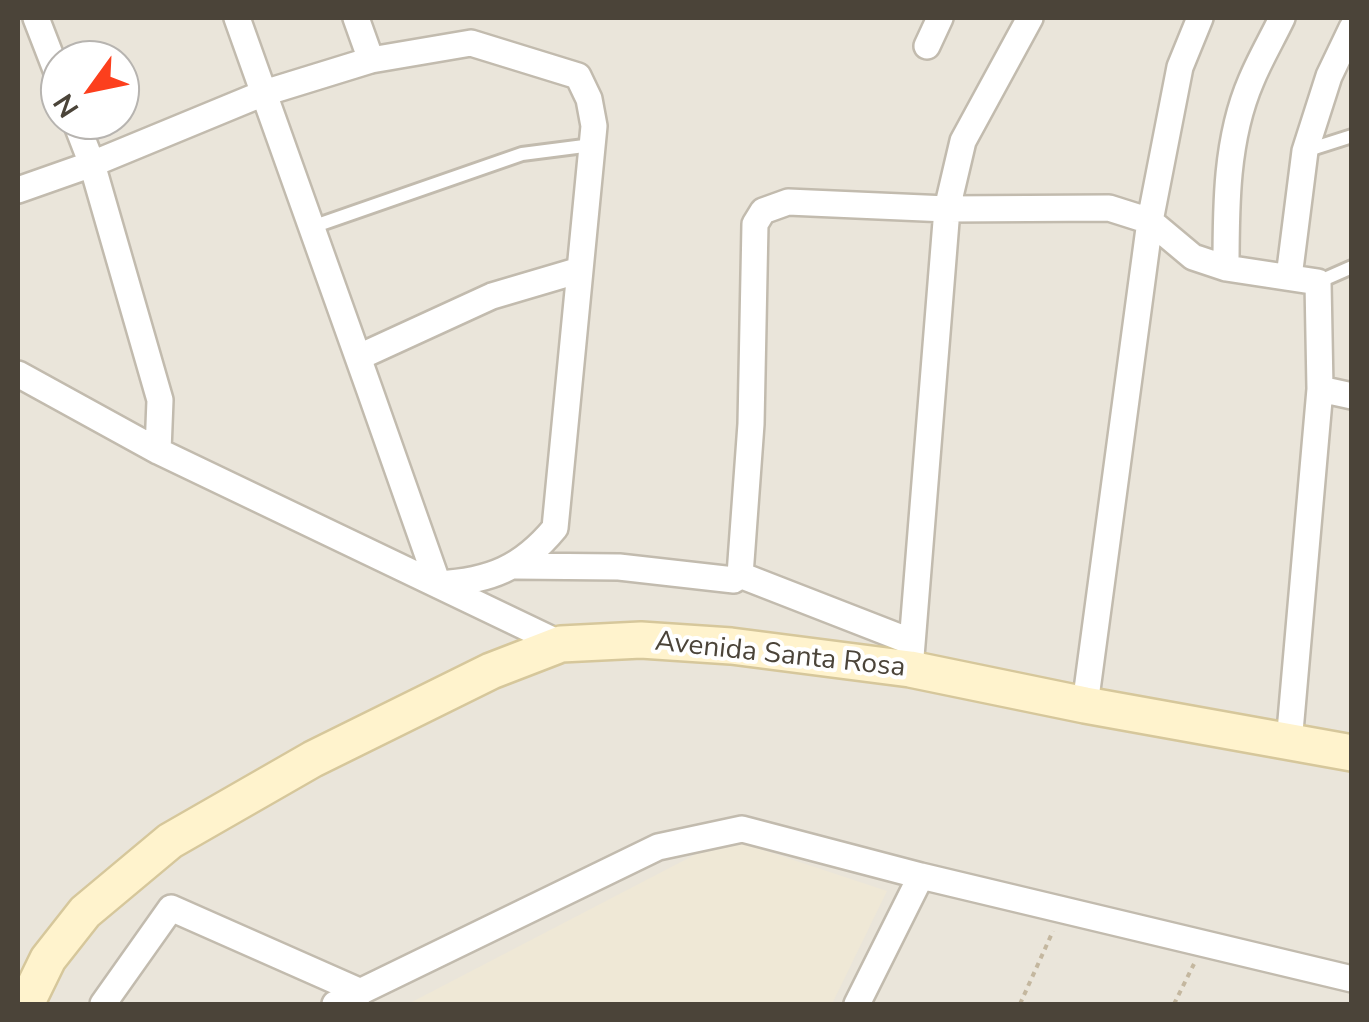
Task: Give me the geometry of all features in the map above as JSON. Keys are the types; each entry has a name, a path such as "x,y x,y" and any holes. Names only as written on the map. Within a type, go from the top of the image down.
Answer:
{"main road":[{"name":"Avenida Santa Rosa","path":"26,1004 48,959 85,912 170,841 313,759 491,671 561,644 641,640 911,656 1084,705 1352,753"}],"street":[{"path":"237,18 438,584"},
{"path":"356,18 371,60"},
{"path":"927,46 940,18"},
{"path":"740,575 911,656 947,209 963,141 1030,18"},
{"path":"1084,705 1150,221 1180,66 1200,18"},
{"path":"1226,268 1226,196 1237,128 1250,83 1282,18"},
{"path":"1289,278 1306,150 1329,76 1352,28"},
{"path":"18,190 264,93 371,60 471,43 578,76 589,99 594,126 555,528 536,551 515,566 466,582 438,584"},
{"path":"83,140 160,400 158,451"},
{"path":"515,566 618,567 734,580 740,575 757,217 776,204 1109,208 1150,221 1194,257 1226,268 1318,282 1320,389 1289,743"},
{"path":"358,357 492,296 580,270"},
{"path":"18,374 158,451 561,644"},
{"path":"1320,389 1352,396"},
{"path":"335,1004 658,848 742,829 920,876 1352,979"},
{"path":"857,1004 920,876"},
{"path":"104,1004 171,908 361,992"}],"lane":[{"path":"1306,150 1352,136"},
{"path":"312,227 522,154 592,145"},
{"path":"1318,282 1352,267"}],"path":[{"path":"1020,1004 1063,910"},
{"path":"1174,1004 1203,944"}],"shaded area":[{"path":"18,18 1351,18 1351,1004 18,1004"},
{"path":"727,838 887,891 832,1004 408,1004"}]}
